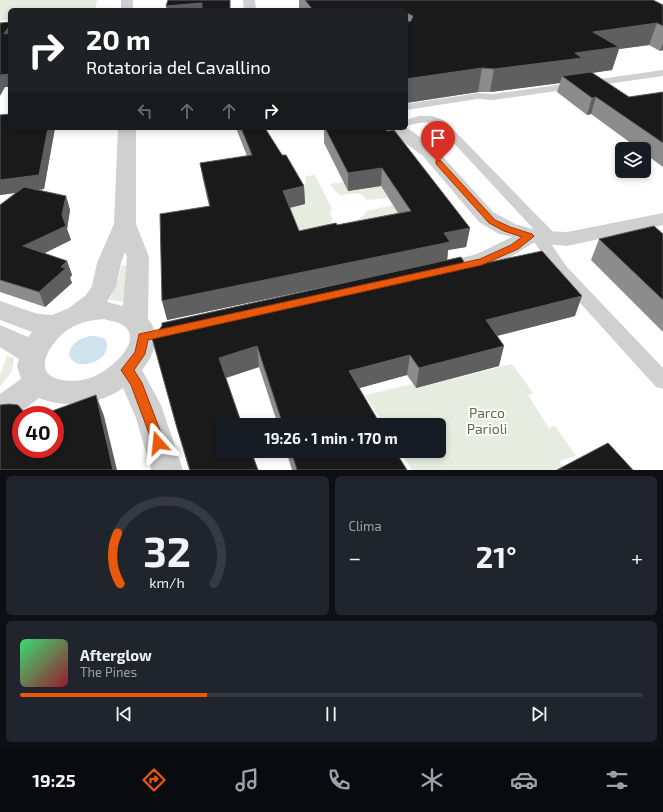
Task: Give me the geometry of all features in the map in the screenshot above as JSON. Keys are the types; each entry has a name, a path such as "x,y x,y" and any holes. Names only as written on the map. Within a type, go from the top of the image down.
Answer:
{"street":[{"path":"125,224 138,257 148,330 140,354 127,370 109,384 86,392 64,393 45,388 38,383 33,374 30,365 32,354 37,344 95,300 104,288 110,263 125,224 127,130"},
{"path":"399,130 429,152 492,222 507,229 540,238 576,238 663,219"},
{"path":"414,277 482,262 515,247 540,238"},
{"path":"0,310 36,323 67,320 104,310 127,315 148,330"},
{"path":"0,335 18,344 32,354"},
{"path":"127,370 136,383 149,416 166,470"},
{"path":"0,410 38,383"}],"lane":[{"path":"408,106 478,96 493,97 663,73"},
{"path":"408,123 424,119 437,120 441,123 540,238 561,271 663,381"}],"green space":[{"path":"0,0 97,0 95,8 8,8 8,20 0,21"},
{"path":"315,175 332,209 330,213 333,219 321,238 300,249 281,210 296,188 305,186 306,176"},
{"path":"344,182 348,191 381,186 388,198 367,200 361,194 355,193 341,195 334,190 330,184"},
{"path":"393,205 410,231 351,223 363,216 367,211"},
{"path":"127,265 125,302 110,300 119,277 121,266"},
{"path":"7,356 14,358 12,371 0,387 0,375"},
{"name":"Parco Parioli","path":"512,364 533,393 528,395 549,428 555,426 576,456 560,461 563,469 561,470 412,470 404,458 446,458 446,418 380,418 365,395 413,384 417,388"}],"water":[{"path":"90,336 105,339 107,346 105,353 93,362 78,364 72,360 69,354 70,350 79,340"}],"building":[{"path":"168,0 230,0 230,8 202,8 202,3 166,6"},
{"path":"305,0 653,0 663,5 663,26 657,23 593,32 619,47 575,53 582,58 494,69 482,68 408,79 408,22 411,21 413,16 408,14 408,8 311,8"},
{"path":"8,22 8,28 4,34 8,33 8,74 1,75 0,77 0,23"},
{"path":"591,72 629,97 663,92 663,143 596,97 592,98 562,76"},
{"path":"8,114 8,130 48,130 39,175 0,180 0,115"},
{"path":"242,130 266,130 282,155 286,155 304,186 283,191 299,231 336,223 337,225 411,211 382,168 348,173 326,130 394,130 470,228 444,233 450,242 162,301 160,214 210,206 200,163 252,155"},
{"path":"24,187 66,196 62,215 66,226 23,246 67,261 61,267 66,268 39,292 0,280 0,205"},
{"path":"654,226 663,234 663,300 599,239"},
{"path":"542,251 582,296 486,320 504,346 419,368 410,355 349,371 377,418 281,418 257,346 219,358 240,418 216,418 216,458 254,458 258,470 190,470 152,338 162,326 162,323 461,257 467,267"},
{"path":"96,395 113,470 0,470 0,405 9,404 19,406 12,406 12,458 64,458 64,407"},
{"path":"608,443 633,470 557,470"},
{"path":"293,458 399,458 407,470 297,470"}],"route":[{"path":"158,443 136,383 127,370 140,354 143,345 143,337 482,262 515,247 529,236 499,226 492,222 438,162"}]}
